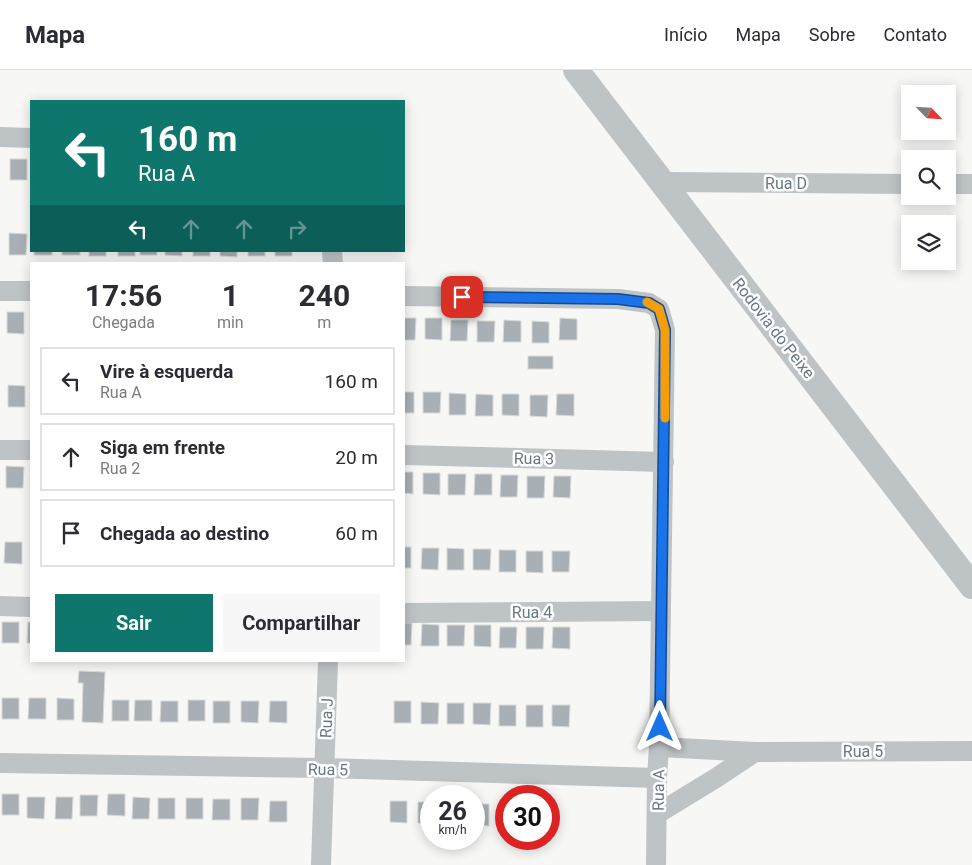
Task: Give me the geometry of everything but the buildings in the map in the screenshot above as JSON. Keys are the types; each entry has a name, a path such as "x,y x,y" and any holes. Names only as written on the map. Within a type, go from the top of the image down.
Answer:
{"street":[{"name":"Rodovia do Peixe","path":"576,70 972,586"},
{"path":"0,138 30,138"},
{"name":"Rua D","path":"662,182 901,184"},
{"path":"956,184 972,184"},
{"path":"0,291 30,291"},
{"name":"Rua A","path":"405,296 618,299 649,303 659,309 665,330 656,865"},
{"path":"0,450 30,450"},
{"name":"Rua 3","path":"405,455 664,462"},
{"path":"0,606 30,607"},
{"name":"Rua 4","path":"405,613 660,611"},
{"name":"Rua J","path":"321,865 328,662"},
{"name":"Rua 5","path":"659,746 755,752 972,751"},
{"path":"657,814 755,752"},
{"name":"Rua 5","path":"0,763 325,768 657,778"}],"slow traffic":[{"path":"647,302 659,309 665,330 665,418"}],"route":[{"path":"462,297 618,299 649,303 659,309 665,330 660,727"}]}
